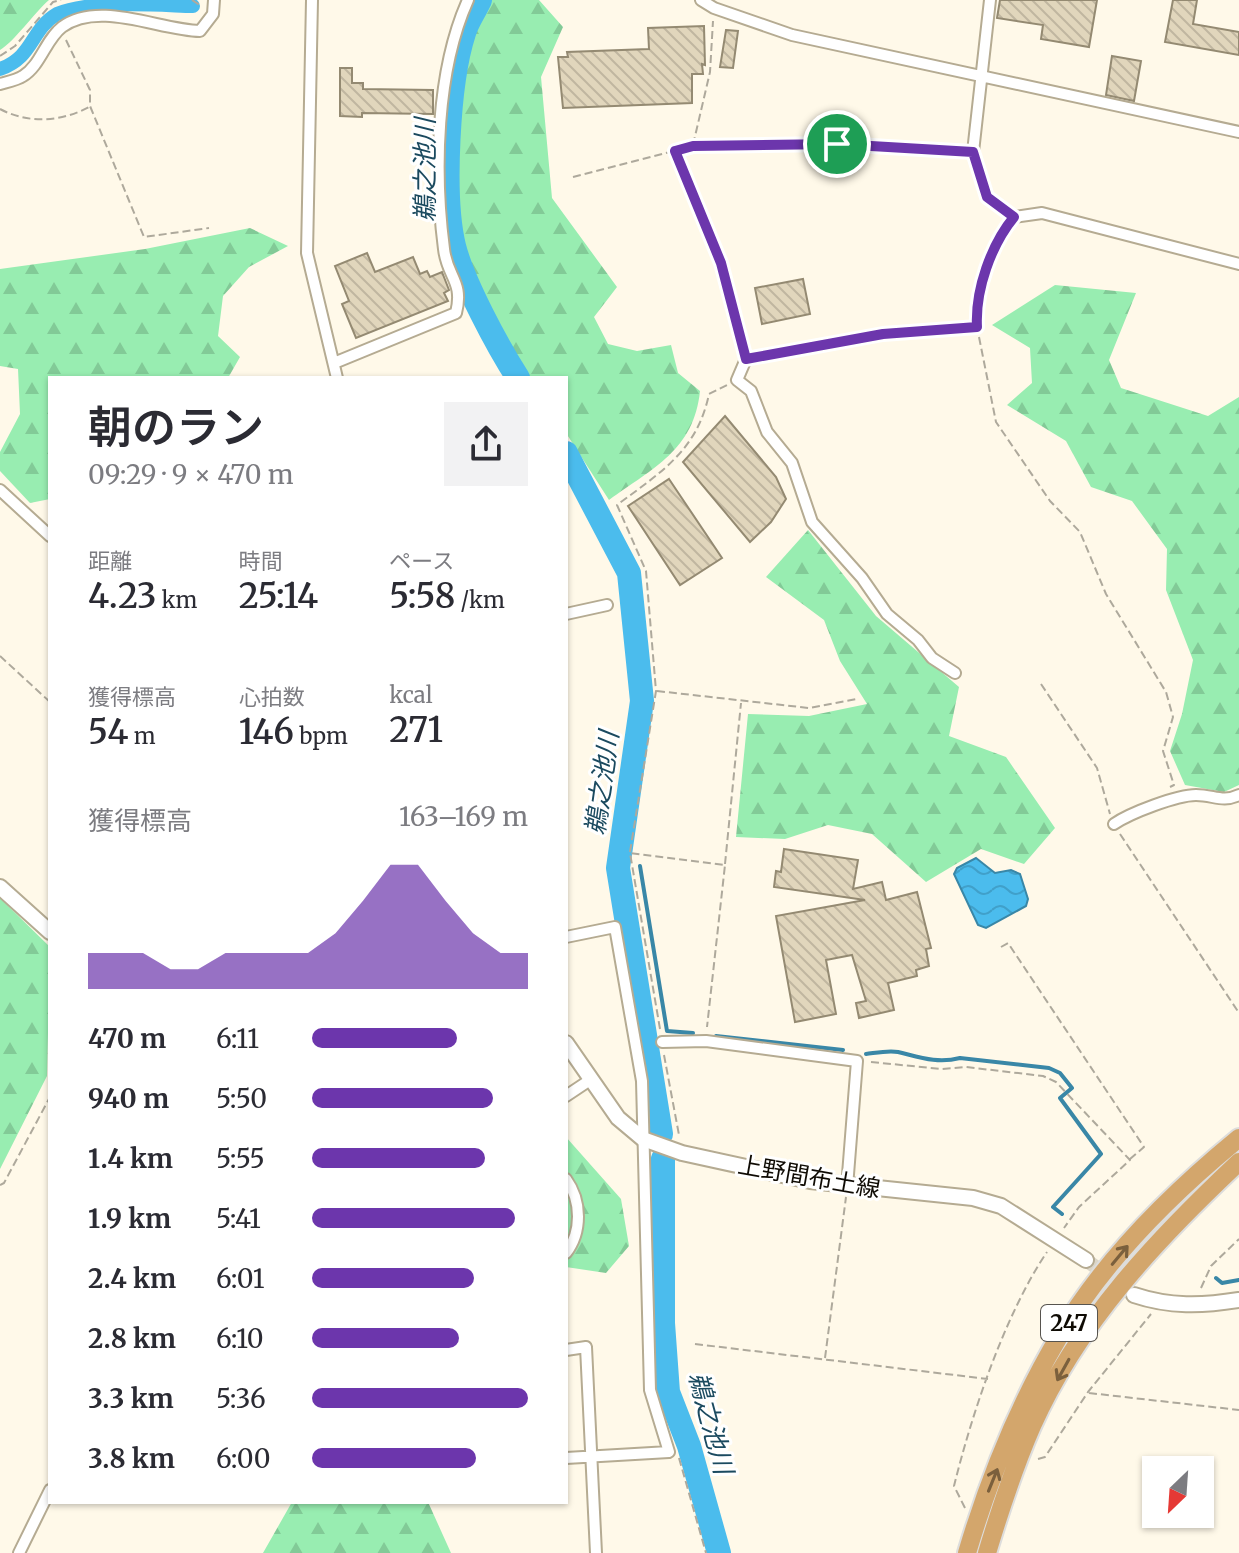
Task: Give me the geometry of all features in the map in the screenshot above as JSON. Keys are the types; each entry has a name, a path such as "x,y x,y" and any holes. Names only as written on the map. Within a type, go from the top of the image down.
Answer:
{"highway":[{"name":"247","path":"967,1553 976,1521 1016,1421 1060,1334 1119,1254 1174,1195 1239,1138"},
{"name":"247","path":"987,1553 1033,1424 1078,1343 1135,1267 1239,1162"}],"main road":[{"path":"0,887 48,930"},
{"name":"上野間布土線","path":"568,1046 618,1118 643,1139 682,1153 847,1187 987,1202 1001,1206 1086,1260"},
{"path":"1134,1295 1159,1303 1201,1305 1239,1300"}],"street":[{"path":"0,84 26,75 60,28 76,18 108,16 154,20 175,31 200,31 213,14 214,0"},
{"path":"312,0 307,253 337,376"},
{"path":"334,363 456,313 461,293 444,254 439,193 446,69 454,31 468,0"},
{"path":"701,0 714,8 792,35 1239,132"},
{"path":"990,0 984,77 973,152 987,197 1014,217 1042,213 1239,264"},
{"path":"955,673 932,658 918,640 887,614 862,578 812,522 792,463 767,432 751,391 737,380 740,366 746,359 883,334 977,327 976,309 997,242 1014,217"},
{"path":"0,490 48,534"},
{"path":"568,614 607,605"},
{"path":"1112,819 1195,795 1226,801 1239,795"},
{"path":"568,937 615,927 642,1081 650,1390 669,1452 568,1458"},
{"path":"662,1042 706,1041 857,1061 847,1187"},
{"path":"568,1095 590,1080"},
{"path":"568,1182 573,1188 578,1215 577,1239 568,1250"},
{"path":"568,1350 586,1347 596,1553"},
{"path":"19,1553 48,1494"}],"path":[{"path":"0,56 15,46 53,2 61,0"},
{"path":"192,0 204,8 203,15"},
{"path":"693,146 710,72 714,8"},
{"path":"60,28 90,90 90,106 144,237 209,228"},
{"path":"0,109 16,117 67,119 90,106"},
{"path":"573,177 693,146 837,144 973,152"},
{"path":"675,151 721,263 746,359"},
{"path":"977,327 996,422 1050,501 1080,532 1106,594 1166,692 1173,717 1163,751 1174,785 1161,791"},
{"path":"682,1153 630,853 656,691 646,571 617,505 677,461 703,422 709,394 737,380"},
{"path":"0,656 48,700"},
{"path":"1041,684 1097,768 1112,819 1239,1013"},
{"path":"656,691 741,703 809,708 857,699"},
{"path":"706,1041 741,703"},
{"path":"630,853 725,865"},
{"path":"976,1521 958,1498 954,1486 988,1379 1028,1283 1079,1207 1144,1147 1008,943 1001,947"},
{"path":"857,1061 942,1069 966,1067 1050,1078 1130,1160"},
{"path":"0,1185 4,1183 48,1101"},
{"path":"824,1359 847,1187"},
{"path":"1201,1305 1204,1276 1239,1239"},
{"path":"1017,1464 1045,1457 1088,1392 1159,1303"},
{"path":"695,1344 988,1379"},
{"path":"1088,1392 1239,1410"},
{"path":"669,1452 678,1456 687,1480 706,1553"}],"green space":[{"path":"0,0 49,0 0,50"},
{"path":"492,0 539,0 563,27 541,77 552,198 617,287 594,317 608,344 637,351 671,345 678,373 700,391 696,411 680,443 656,467 609,500 568,436 568,376 527,376 488,313 461,242 457,168 459,102 466,47 477,18"},
{"path":"250,228 288,246 249,267 223,296 218,336 240,357 229,376 48,376 48,499 30,503 0,471 0,452 20,414 18,369 0,366 0,269 145,249"},
{"path":"1055,285 1136,293 1109,360 1121,388 1208,416 1239,397 1239,785 1224,792 1185,785 1170,751 1182,714 1193,660 1166,590 1167,549 1132,501 1091,487 1066,441 1007,405 1032,383 1030,348 992,325"},
{"path":"808,530 876,616 959,687 949,736 1006,757 1055,828 1024,864 981,849 926,882 872,834 828,825 785,839 736,837 748,714 809,716 867,704 840,661 824,620 766,577"},
{"path":"0,898 48,945 48,1033 47,1076 0,1169"},
{"path":"568,1139 621,1199 629,1246 606,1273 568,1267"},
{"path":"291,1504 429,1504 451,1553 263,1553"}],"water":[{"path":"976,858 995,873 1011,870 1020,874 1028,899 1026,906 986,928 978,925 954,874 957,868"}],"building":[{"path":"1000,0 1097,0 1089,47 1041,39 1043,25 997,18"},
{"path":"1173,0 1197,0 1193,24 1239,32 1239,55 1165,42"},
{"path":"704,26 705,65 702,64 703,74 692,74 692,103 563,108 558,57 568,57 567,52 649,49 648,28"},
{"path":"726,30 738,31 733,68 720,67"},
{"path":"1112,56 1141,61 1134,101 1106,95"},
{"path":"340,68 352,68 352,83 363,83 363,89 433,90 433,114 362,113 362,117 340,116"},
{"path":"367,253 375,272 413,257 420,274 427,271 430,277 442,272 449,290 444,293 448,301 356,338 342,304 349,301 335,266"},
{"path":"803,279 810,314 762,324 755,288"},
{"path":"725,416 776,477 786,499 771,522 750,542 683,462"},
{"path":"669,479 722,558 680,585 628,506"},
{"path":"784,849 858,860 853,889 882,882 886,900 917,892 931,948 926,949 929,966 916,970 917,976 888,983 894,1010 859,1018 856,1003 866,1001 852,955 826,960 836,1014 795,1022 776,916 865,900 774,887 776,871 781,872"}],"waterway":[{"name":"鵜之池川","path":"480,0 464,33 454,80 448,139 450,225 465,277 491,332 517,376"},
{"path":"0,69 19,58 41,28 57,14 105,5 193,6"},
{"name":"鵜之池川","path":"568,457 629,573 642,701 618,868 661,1134"},
{"path":"640,866 667,1031 693,1033"},
{"path":"716,1036 843,1050"},
{"path":"866,1054 894,1051 936,1060 960,1058 1049,1068 1060,1073 1072,1088 1060,1098 1101,1154 1053,1207 1062,1214"},
{"name":"鵜之池川","path":"663,1159 663,1323 668,1392 689,1446 719,1553"},
{"path":"1216,1278 1222,1283 1239,1280"}],"tunnel":[{"path":"1086,1260 1127,1290"}],"route":[{"path":"837,144 973,152 987,197 1014,217 997,242 978,298 977,327 883,334 746,359 721,263 675,151 693,146 837,144"}]}
